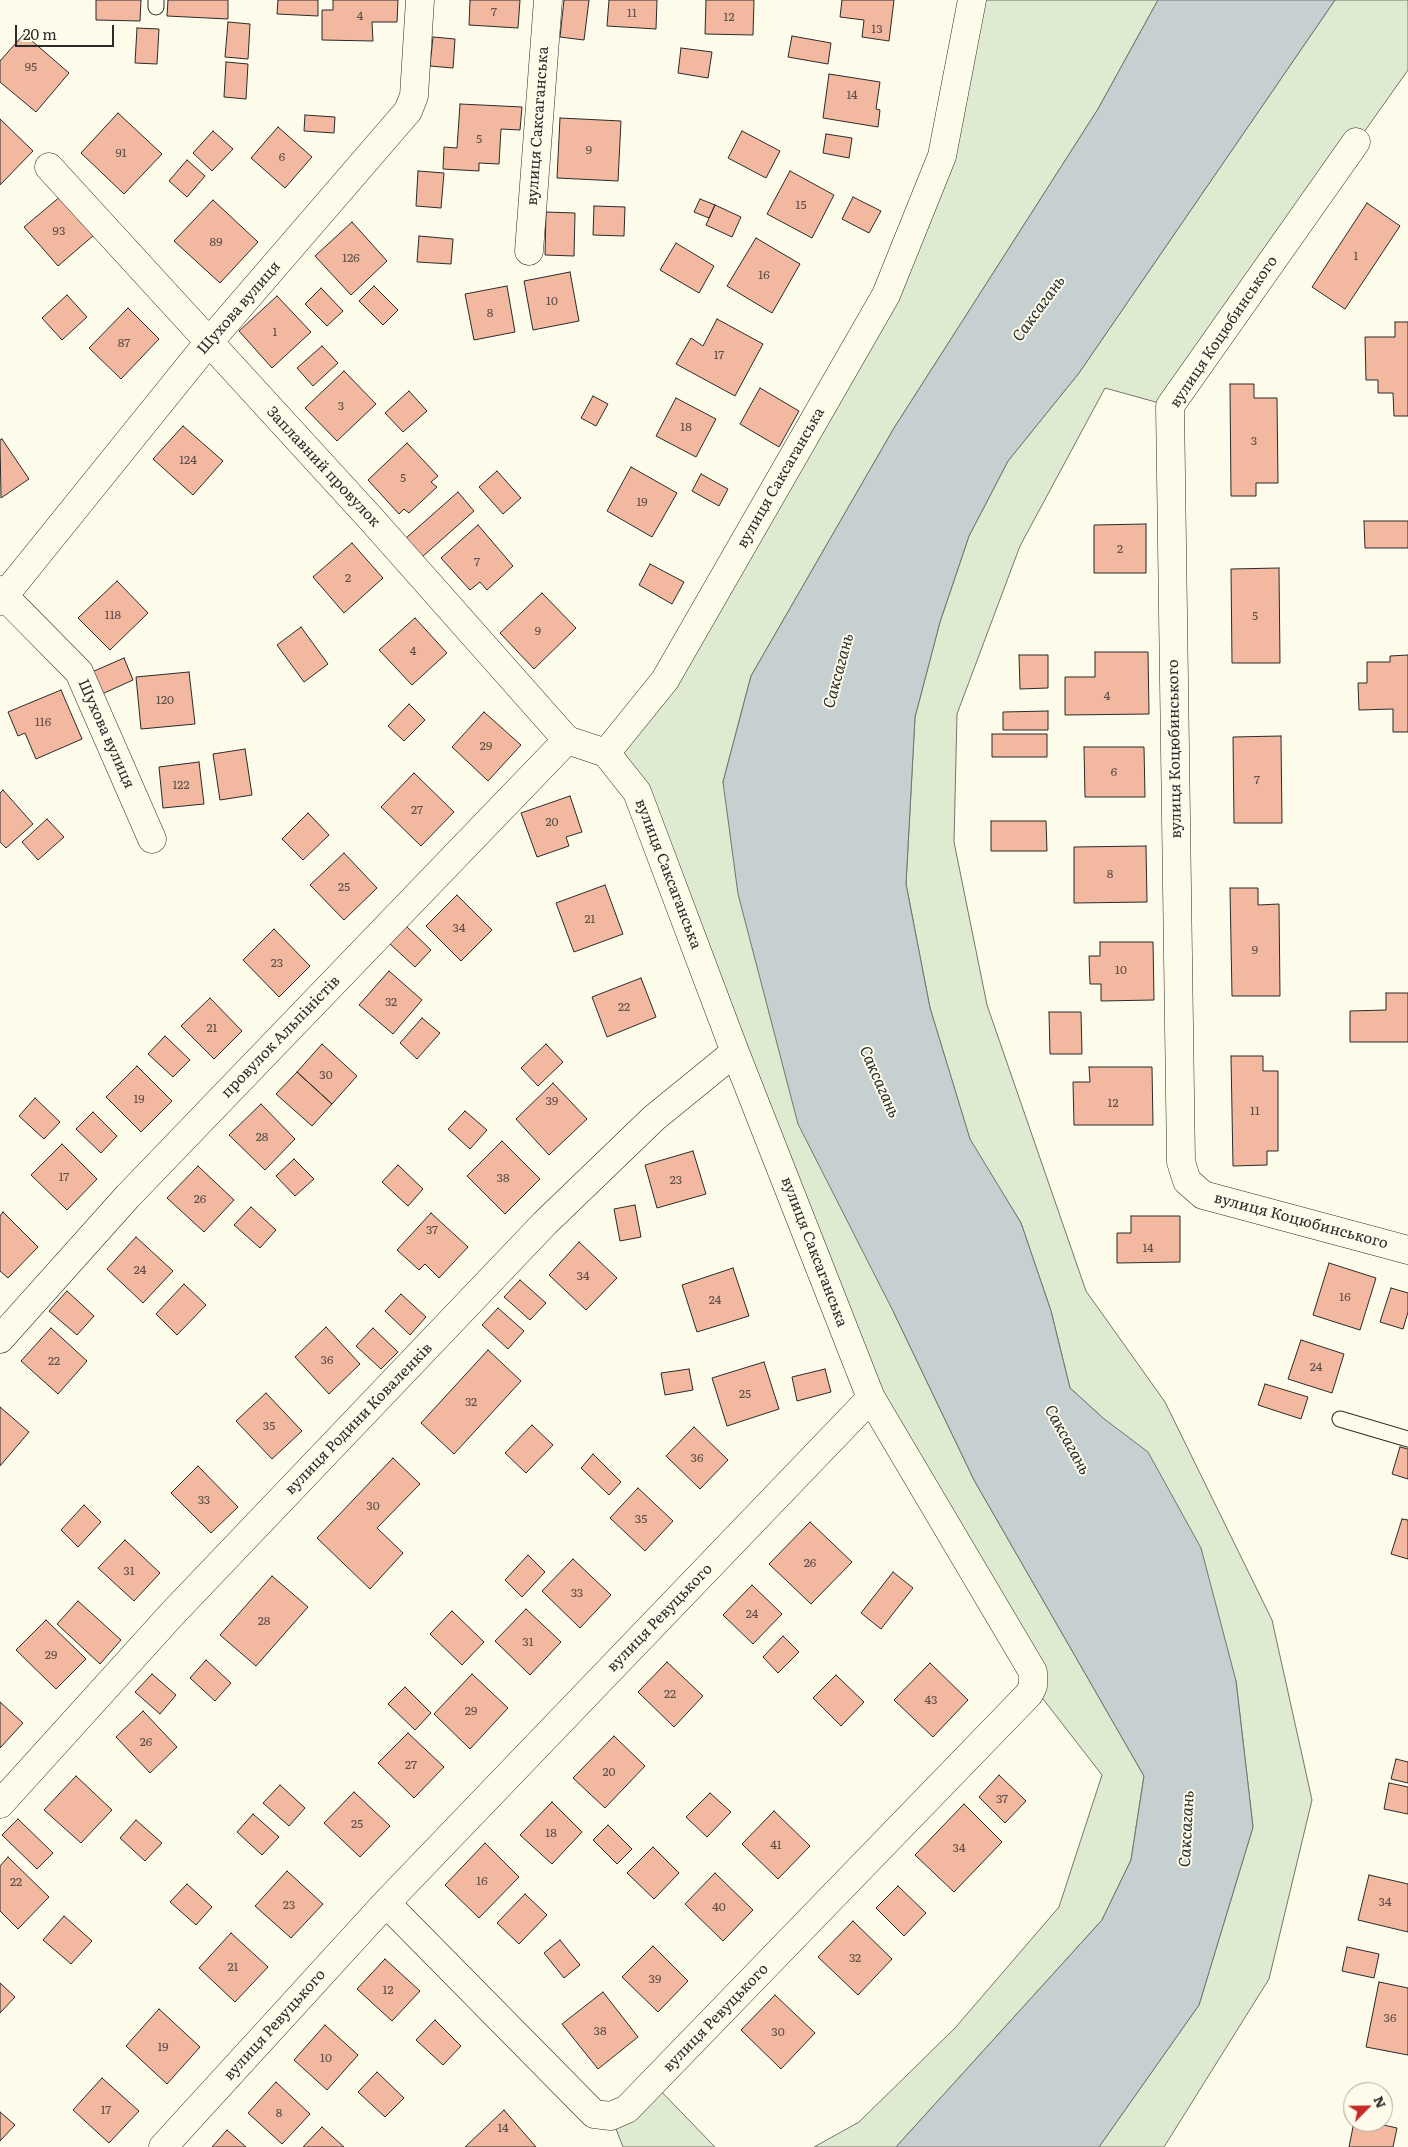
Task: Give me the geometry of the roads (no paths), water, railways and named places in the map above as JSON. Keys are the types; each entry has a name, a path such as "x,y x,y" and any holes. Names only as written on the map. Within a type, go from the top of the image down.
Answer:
{"street":[{"name":"Шухова вулиця","path":"152,840 79,672 1,596 208,342 408,111 414,96 420,0"},
{"name":"вулиця Саксаганська","path":"529,251 548,0"},
{"name":"вулиця Саксаганська","path":"972,0 942,156 886,295 665,680 606,753 637,792 735,1052 871,1398 1033,1672 1033,1686"},
{"name":"вулиця Коцюбинського","path":"1356,142 1170,406 1181,1162 1188,1181 1203,1195 1408,1250"},
{"name":"Заплавний провулок","path":"49,167 374,521 567,740"},
{"path":"567,740 606,753"},
{"name":"провулок Альпіністів","path":"0,1339 128,1196 567,740"},
{"name":"вулиця Родини Коваленків","path":"0,1804 173,1613 545,1223 654,1118 735,1052"},
{"name":"вулиця Ревуцького","path":"163,2147 386,1903 871,1398"},
{"name":"вулиця Ревуцького","path":"386,1903 594,2114 611,2116 627,2109 634,2102 1029,1694 1033,1686"}],"lane":[{"path":"1340,1419 1408,1439"}],"water":[{"name":"Саксагань","path":"1158,0 1335,0 1079,373 1008,461 969,536 940,622 915,717 906,884 930,1008 970,1139 1021,1223 1051,1311 1070,1388 1103,1418 1148,1452 1201,1548 1236,1681 1253,1827 1199,2005 1099,2147 896,2147 1102,1920 1131,1860 1144,1776 974,1480 894,1313 798,1124 738,894 723,782 751,676 894,428 1098,109"}]}
